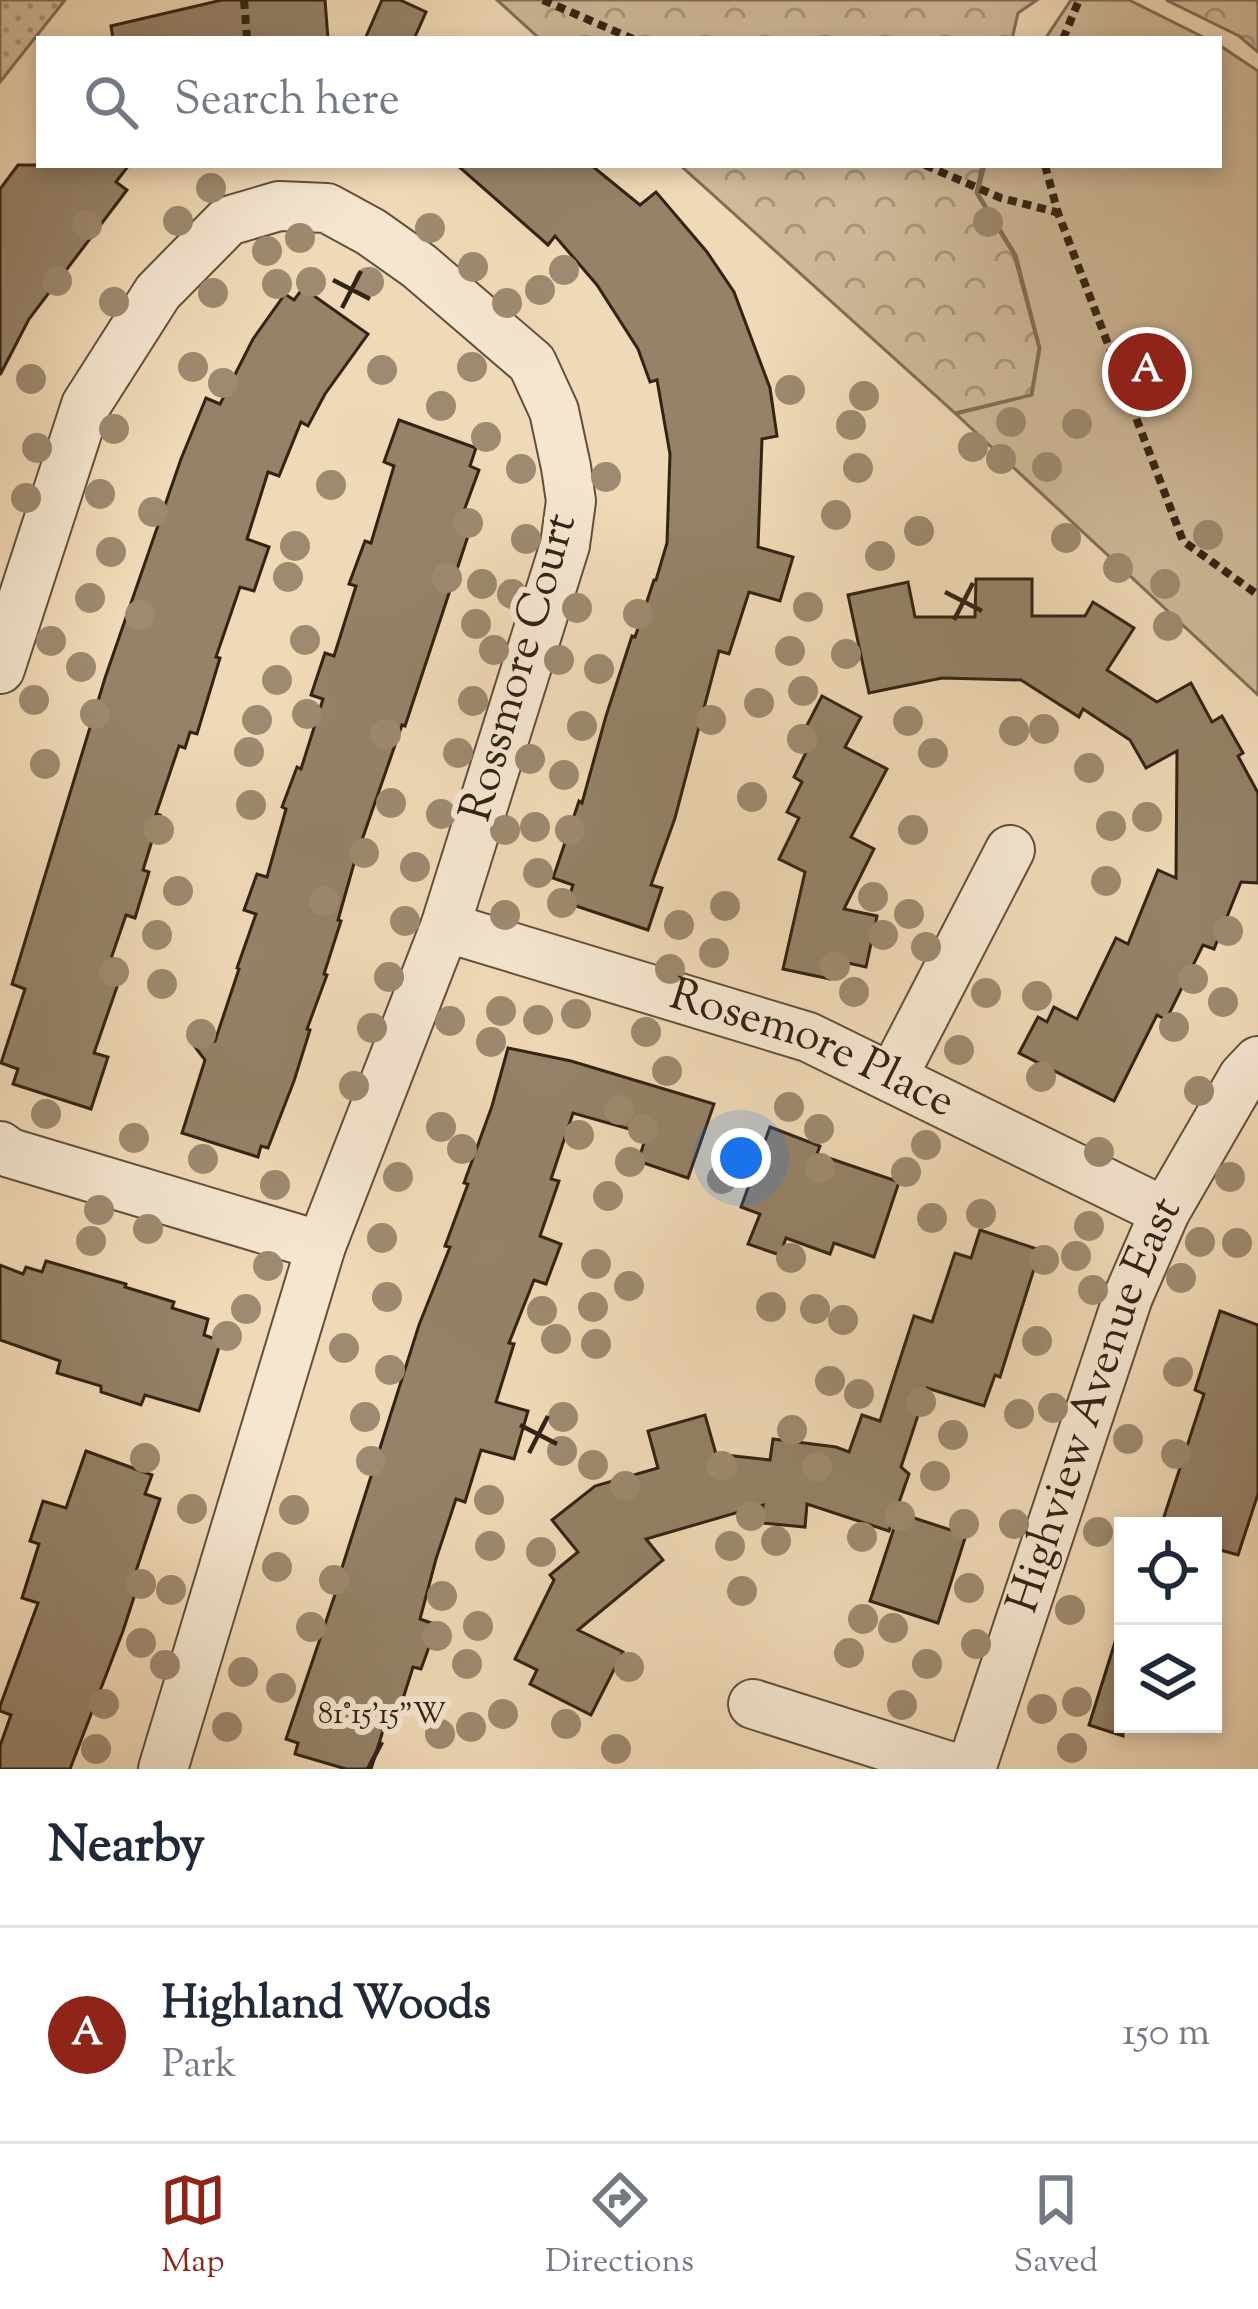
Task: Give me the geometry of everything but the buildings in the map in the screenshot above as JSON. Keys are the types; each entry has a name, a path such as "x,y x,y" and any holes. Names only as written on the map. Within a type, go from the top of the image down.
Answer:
{"street":[{"name":"Rossmore Court","path":"0,669 86,405 158,292 228,221 279,206 327,208 418,266 532,364 554,411 572,501 565,545 445,926 321,1246 163,1769"},
{"path":"892,1078 1010,850"},
{"name":"Rosemore Place","path":"445,926 808,1037 1165,1212"},
{"name":"Highview Avenue East","path":"971,1769 1128,1297 1165,1212 1243,1077 1258,1061"},
{"path":"0,1147 321,1246"},
{"path":"753,1704 958,1769"}],"path":[{"path":"244,0 247,36"},
{"path":"543,0 626,36"},
{"path":"1064,36 1078,0"},
{"path":"932,168 1001,198 1058,212"},
{"path":"1046,168 1058,212 1183,542 1258,595"}],"green space":[{"path":"0,0 65,0 36,36 0,82"},
{"path":"497,0 1037,0 1018,13 1013,36 537,36"},
{"path":"1071,0 1129,0 1201,36 1047,36"},
{"path":"1166,0 1258,0 1258,52 1239,36"},
{"path":"1222,47 1258,71 1258,695 956,414 1032,395 1040,348 1016,255 978,193 984,168 1222,168"},
{"path":"683,168 981,168 976,193 1014,255 1039,348 1031,395 955,413"}],"place":[{"name":"Highland Woods","path":"1147,372"}]}
